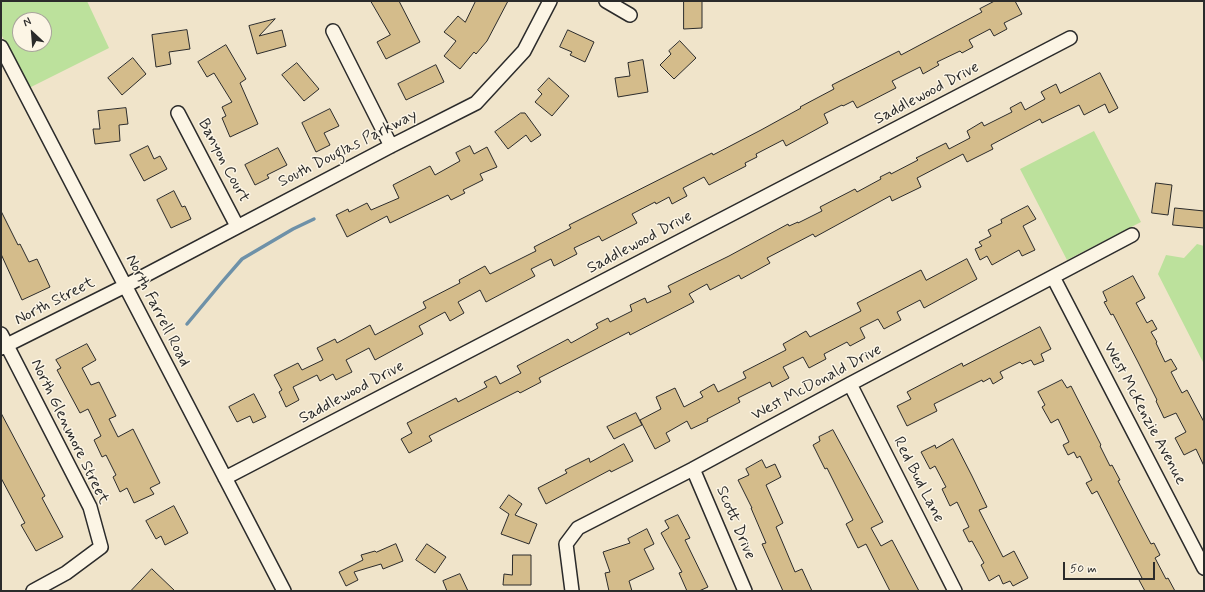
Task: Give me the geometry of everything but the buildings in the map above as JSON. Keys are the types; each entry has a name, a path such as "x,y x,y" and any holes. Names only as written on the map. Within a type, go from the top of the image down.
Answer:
{"street":[{"name":"South Douglas Parkway","path":"125,286 476,102 524,51 550,1"},
{"path":"606,1 630,15"},
{"path":"333,31 391,146"},
{"name":"Saddlewood Drive","path":"225,478 1070,38"},
{"name":"North Farrell Road","path":"1,48 284,591"},
{"name":"Banyon Court","path":"178,113 237,226"},
{"name":"West McDonald Drive","path":"572,591 566,544 578,528 693,469 1132,235"},
{"name":"West McKenzie Avenue","path":"1053,277 1204,568"},
{"name":"North Street","path":"3,343 125,286"},
{"name":"North Glenmore Street","path":"3,343 90,507 101,547 66,573 33,591"},
{"name":"Red Bud Lane","path":"850,384 956,591"},
{"name":"Scott Drive","path":"693,469 745,591"}],"green space":[{"path":"1,1 87,1 109,48 29,88 1,34"},
{"path":"1094,131 1141,222 1067,260 1020,169"},
{"path":"1197,244 1204,246 1204,364 1158,274 1166,255 1184,258"}],"waterway":[{"path":"187,324 242,259 293,229 314,219"}]}
